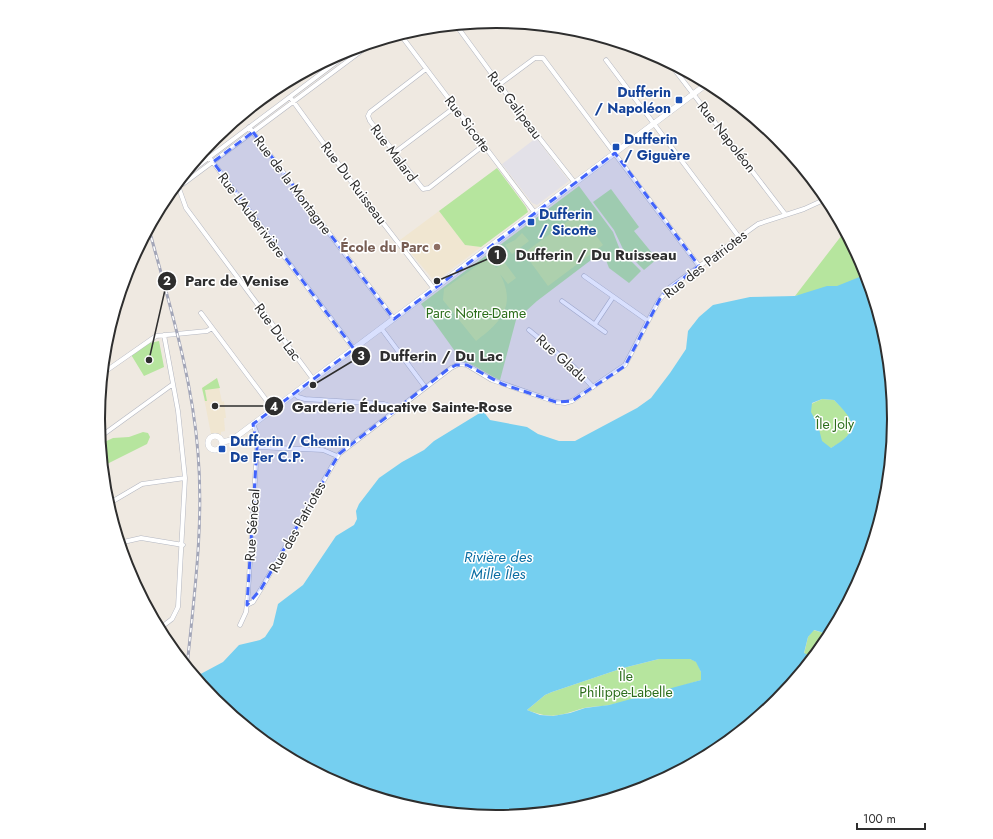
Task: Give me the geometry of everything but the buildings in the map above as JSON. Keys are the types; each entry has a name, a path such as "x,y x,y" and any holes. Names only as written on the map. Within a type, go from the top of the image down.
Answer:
{"street":[{"name":"Rue Galipeau","path":"460,30 575,183"},
{"name":"Rue Sicotte","path":"404,39 535,213"},
{"path":"188,178 356,54"},
{"path":"500,84 535,58 541,57 699,266"},
{"path":"606,60 655,123 739,237"},
{"path":"334,63 338,68"},
{"path":"199,165 333,64"},
{"name":"Rue Malard","path":"426,69 368,114 370,121 417,184 424,189 484,145"},
{"name":"Rue Napoléon","path":"676,71 785,214"},
{"path":"222,442 231,441 703,87"},
{"name":"Rue Du Ruisseau","path":"290,97 434,289"},
{"path":"394,153 455,107"},
{"name":"Rue de la Montagne","path":"249,127 394,319"},
{"name":"Rue L'Auberivière","path":"209,157 354,349"},
{"name":"Rue Du Lac","path":"180,190 186,208 313,379"},
{"name":"Rue des Patriotes","path":"248,605 253,602 262,589 337,456 346,447 451,368 462,364 469,366 492,380 560,403 572,401 625,365 665,292 761,222 821,201"},
{"path":"584,276 648,321"},
{"path":"595,324 613,297"},
{"path":"562,301 605,332"},
{"path":"201,313 273,409"},
{"path":"108,369 153,337 206,331 212,328"},
{"path":"382,328 425,387"},
{"name":"Rue Gladu","path":"530,330 574,367 593,387"},
{"path":"164,335 178,411 185,478 183,545 178,607 172,619 164,625"},
{"path":"106,433 173,384"},
{"path":"294,393 298,397 305,399 384,404 390,406 394,411"},
{"name":"Rue Sénécal","path":"240,625 248,605 257,447 257,434 253,424"},
{"path":"257,447 323,450 337,456"},
{"path":"114,501 142,484 185,478"},
{"path":"125,542 141,538 183,545"}],"highlighted area":[{"path":"253,132 394,319 615,153 699,266 662,295 625,366 572,401 556,402 502,384 467,365 456,365 447,370 339,454 261,589 247,605 257,447 253,424 354,349 213,162"}],"shaded area":[{"path":"536,138 569,181 537,205 532,203 502,164"},
{"name":"École du Parc","path":"439,211 465,245 481,247 435,282 400,240"},
{"path":"217,378 222,402 224,401 226,418 224,418 225,431 221,432 221,435 211,434 202,388"}],"green space":[{"path":"497,168 526,207 528,212 481,247 465,245 439,211"},
{"name":"Parc Notre-Dame","path":"579,186 613,232 620,250 641,271 629,283 609,268 606,260 599,254 537,301 516,320 500,380 462,361 421,304"},
{"path":"611,189 639,227 634,231 657,259 644,270 623,249 614,230 593,202"},
{"path":"579,213 603,245 548,286 524,253"},
{"path":"522,233 529,241 512,254 505,245 515,240"},
{"path":"842,235 862,281 795,296"},
{"path":"488,258 496,268 504,262 516,278 508,284 500,274 505,285 507,295 506,305 499,320 476,341 443,300 444,289"},
{"path":"159,341 164,367 144,376 130,353 141,345"},
{"path":"217,378 220,388 205,390 207,401 205,401 202,388"},
{"name":"Île Joly","path":"822,399 834,400 850,415 852,426 849,434 843,441 831,448 744,435"},
{"path":"143,432 148,433 150,437 147,444 107,464 106,441 113,438 129,437"},
{"path":"813,630 824,633 809,656 804,654 808,637"},
{"name":"Ïle Philippe-Labelle","path":"659,659 690,659 697,662 701,672 701,680 632,700 606,706 587,707 562,714 550,716 527,710 545,695 552,692 623,668"}],"water":[{"name":"Rivière des Mille Îles","path":"860,277 875,318 885,368 888,420 885,471 875,521 858,569 848,593 836,615 824,633 814,630 808,637 804,653 809,655 807,658 791,678 755,714 714,745 692,759 670,771 622,790 598,798 548,808 496,811 445,808 395,798 323,771 301,759 258,730 238,714 199,675 223,662 239,645 260,640 265,637 273,625 278,604 303,585 336,536 354,525 357,519 356,511 359,504 379,478 402,462 424,450 434,441 483,411 490,420 527,427 538,434 559,441 575,441 637,408 651,398 686,349 688,331 699,317 713,305 750,297 795,296 827,286 837,286","holes":["822,399 834,400 847,414 852,426 847,436 831,448 822,441 818,425 811,412 812,403","659,659 690,659 696,662 701,672 701,680 609,705 585,708 570,713 553,716 540,715 527,710 545,695 623,668"]}],"railway":[{"path":"151,235 179,340 191,396 198,453 200,480 199,534 188,660"}],"place":[{"name":"Dufferin / Napoléon","path":"679,100"},
{"name":"Dufferin / Giguère","path":"616,147"},
{"name":"Dufferin / Sicotte","path":"531,222"},
{"name":"École du Parc","path":"437,247"},
{"name":"Dufferin / Du Ruisseau","path":"437,281"},
{"name":"Parc de Venise","path":"149,360"},
{"name":"Dufferin / Du Lac","path":"313,385"},
{"name":"Garderie Éducative Sainte-Rose","path":"215,406"},
{"name":"Dufferin / Chemin De Fer C.P.","path":"222,449"}]}
